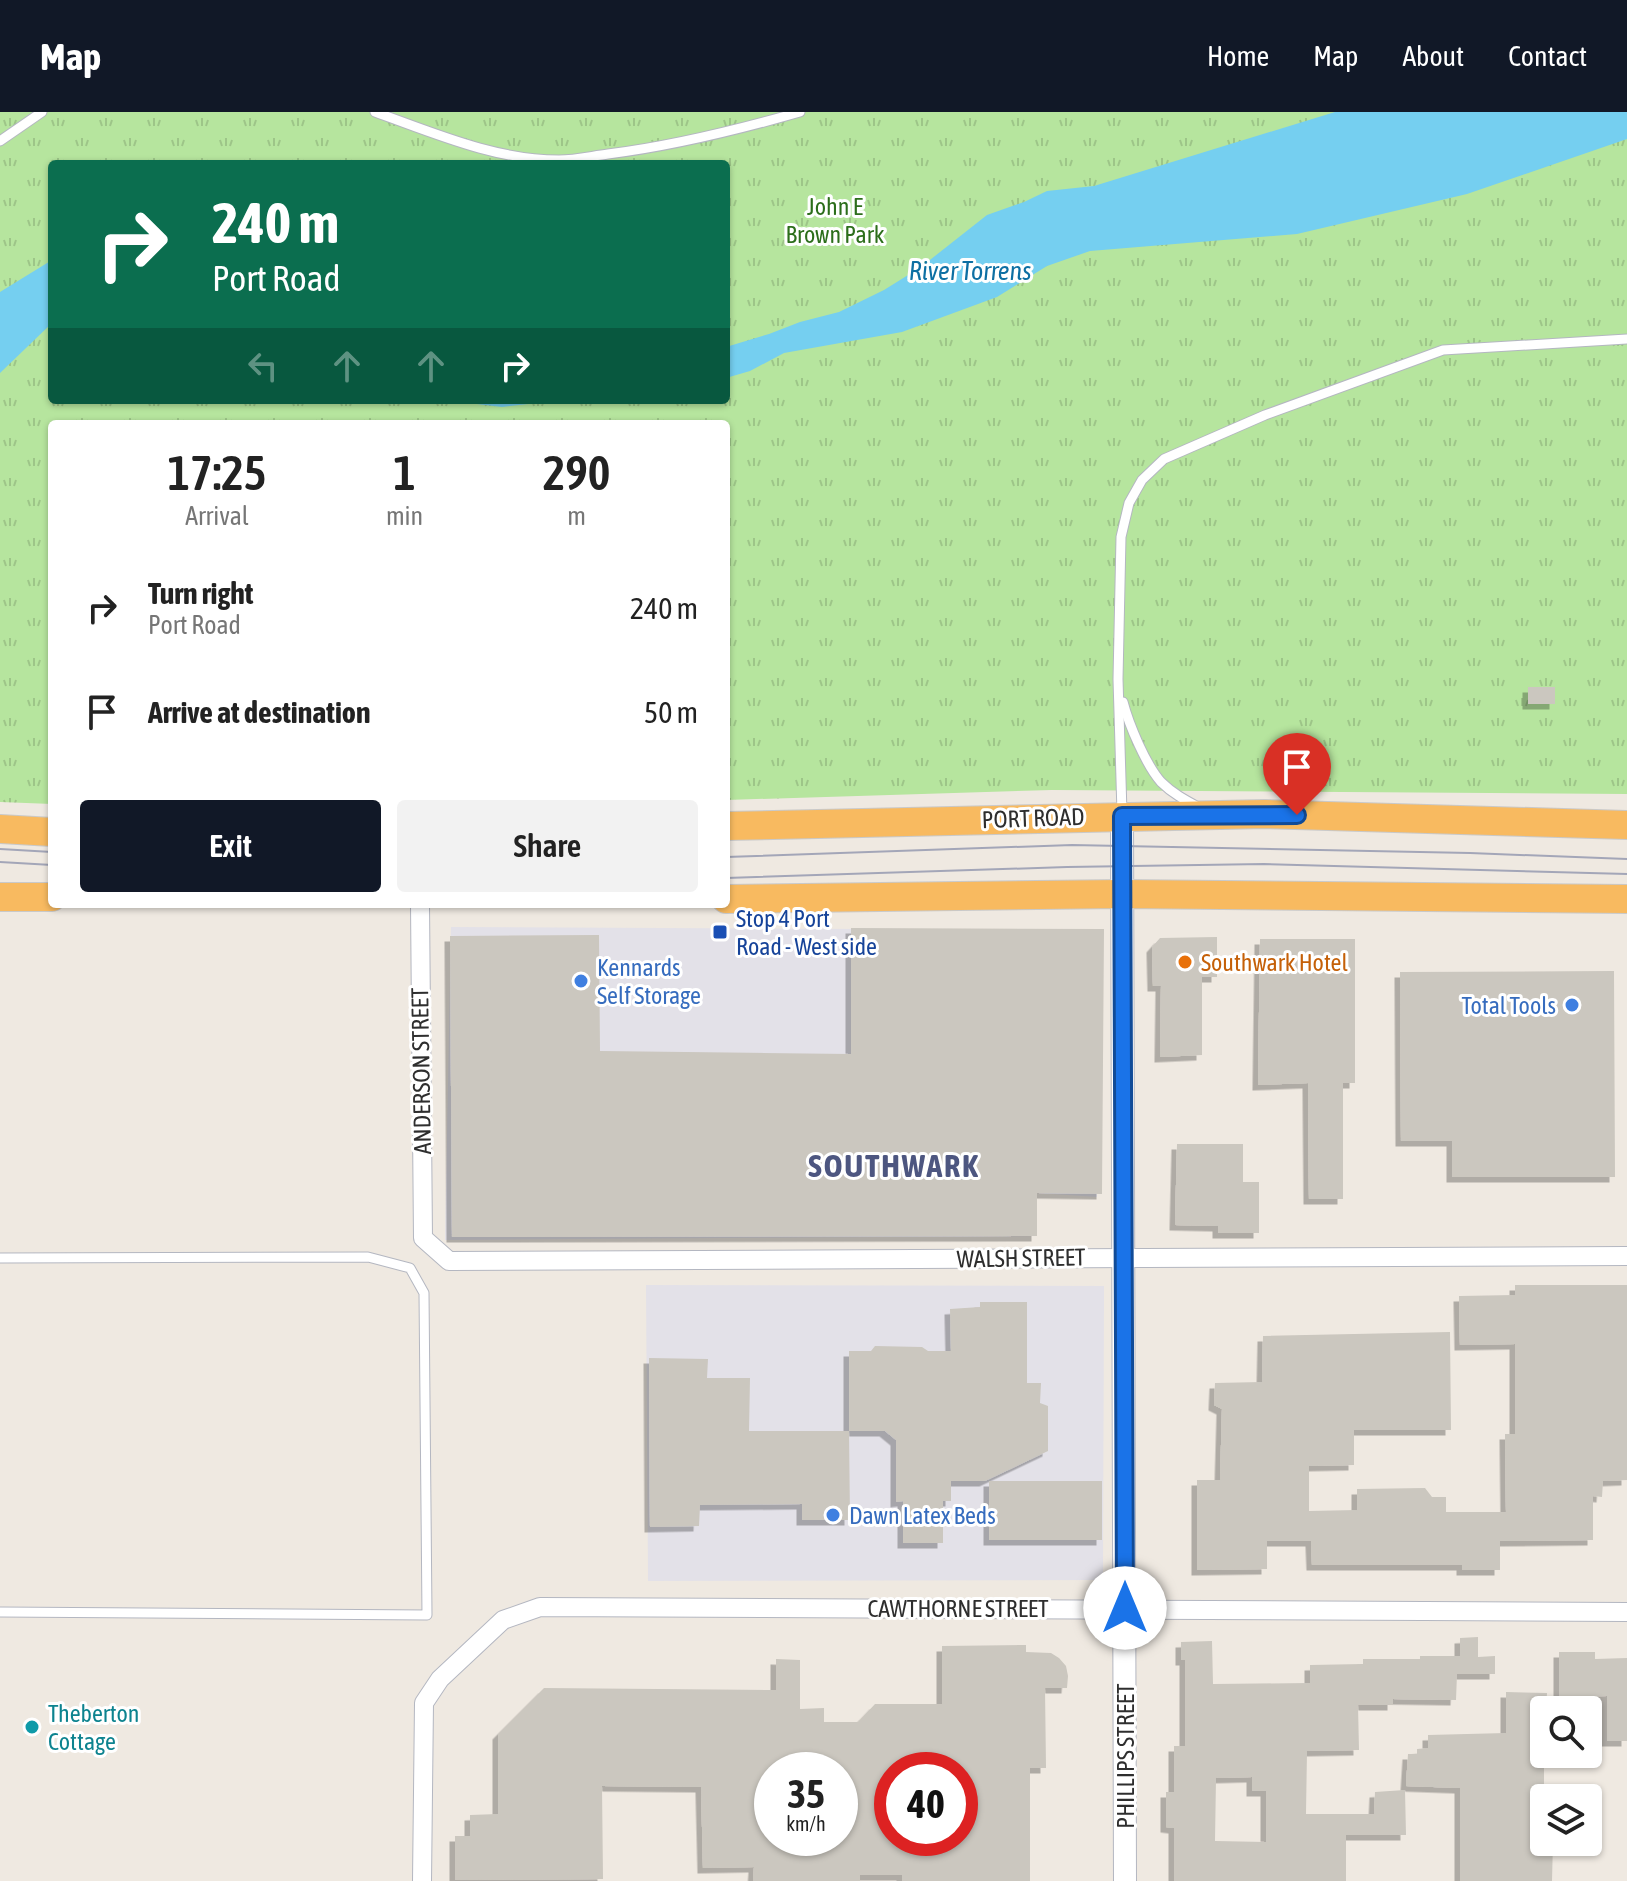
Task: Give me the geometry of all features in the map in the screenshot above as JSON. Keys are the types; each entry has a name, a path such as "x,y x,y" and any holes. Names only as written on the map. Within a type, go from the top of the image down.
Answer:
{"highway":[{"name":"PORT ROAD","path":"730,826 1211,815 1627,825"},
{"path":"0,829 48,832"},
{"path":"730,899 1122,894 1627,899"},
{"path":"0,897 48,897"}],"street":[{"name":"PHILLIPS STREET","path":"1122,816 1125,1881"},
{"name":"ANDERSON STREET","path":"420,908 423,1238"},
{"name":"WALSH STREET","path":"423,1238 449,1261 1627,1256"},
{"name":"CAWTHORNE STREET","path":"422,1881 424,1703 440,1679 503,1620 540,1607 1627,1612"}],"lane":[{"path":"0,141 42,112"},
{"path":"375,112 503,154 559,160 628,151 740,129 800,112"},
{"path":"1122,816 1119,667 1121,537 1129,503 1142,480 1164,459 1265,415 1443,350 1627,339"},
{"path":"1119,667 1124,706 1155,774 1177,795 1211,815"},
{"path":"0,1258 368,1257 410,1268 424,1293 427,1615 0,1612"}],"shaded area":[{"path":"451,927 1073,930 1100,954 1097,1197 1037,1193 1037,1236 445,1240"},
{"path":"646,1285 1104,1286 1103,1580 648,1581"}],"green space":[{"name":"John E Brown Park","path":"0,112 1627,112 1627,794 1052,790 730,800 730,420 48,420 48,804 0,802"}],"water":[{"name":"River Torrens","path":"1335,112 1627,112 1627,139 1467,194 1297,234 1090,251 1047,266 997,297 902,332 784,353 750,371 730,377 730,346 839,312 884,290 921,267 987,215 1047,191 1094,186"},
{"path":"48,262 48,327 0,373 0,292"},
{"path":"477,404 528,404 502,407"}],"building":[{"path":"1528,687 1555,687 1555,704 1528,704"},
{"path":"851,928 1104,929 1102,1194 1037,1193 1037,1236 452,1237 450,936 599,935 600,1051 851,1054"},
{"path":"1217,937 1217,977 1202,977 1202,1055 1160,1057 1161,986 1153,986 1152,947 1160,938"},
{"path":"1260,939 1355,939 1355,1083 1343,1083 1343,1199 1309,1199 1308,1083 1258,1085"},
{"path":"1614,971 1615,1177 1452,1177 1452,1141 1401,1141 1400,972"},
{"path":"1177,1144 1243,1144 1243,1182 1259,1182 1259,1233 1218,1233 1218,1226 1175,1225"},
{"path":"1515,1285 1627,1285 1627,1480 1603,1481 1602,1497 1593,1496 1593,1540 1500,1541 1500,1570 1462,1570 1462,1565 1312,1565 1311,1541 1267,1541 1267,1569 1197,1570 1197,1480 1220,1480 1222,1409 1214,1405 1215,1383 1262,1382 1263,1336 1450,1332 1451,1430 1354,1430 1354,1465 1309,1466 1309,1511 1357,1510 1357,1489 1425,1488 1432,1497 1446,1497 1446,1512 1506,1512 1505,1434 1515,1434 1515,1344 1460,1345 1459,1296 1515,1295"},
{"path":"980,1302 1027,1302 1027,1383 1041,1383 1040,1403 1048,1406 1048,1451 985,1481 951,1481 951,1501 943,1501 943,1543 903,1543 903,1501 896,1502 896,1440 885,1431 849,1431 849,1351 871,1351 875,1346 951,1351 950,1309 980,1307"},
{"path":"649,1358 708,1359 707,1378 750,1378 749,1431 849,1431 850,1520 802,1520 802,1504 700,1505 699,1526 650,1527"},
{"path":"989,1481 1102,1481 1102,1540 989,1540"},
{"path":"1478,1637 1478,1657 1495,1656 1495,1674 1457,1674 1456,1700 1393,1699 1393,1705 1358,1705 1359,1750 1307,1751 1306,1814 1374,1814 1375,1792 1405,1790 1406,1835 1346,1835 1346,1881 1174,1881 1174,1828 1166,1827 1166,1792 1174,1792 1174,1746 1185,1746 1185,1660 1181,1660 1181,1642 1212,1641 1213,1684 1310,1683 1310,1665 1363,1664 1363,1659 1460,1656 1460,1638","holes":["1252,1777 1252,1791 1266,1791 1266,1842 1215,1841 1216,1778"]},
{"path":"1026,1645 1026,1652 1051,1653 1066,1666 1067,1688 1045,1688 1046,1768 1030,1768 1030,1881 902,1881 902,1875 860,1875 860,1881 753,1881 754,1867 703,1868 701,1787 602,1786 603,1879 455,1880 455,1836 470,1836 470,1815 498,1814 498,1734 544,1688 776,1690 776,1659 800,1660 800,1709 824,1708 824,1722 858,1722 875,1704 942,1704 942,1646"},
{"path":"1559,1652 1595,1652 1595,1659 1627,1658 1627,1741 1607,1741 1607,1696 1559,1696"},
{"path":"1506,1692 1547,1693 1547,1696 1530,1696 1530,1768 1544,1768 1544,1784 1530,1784 1530,1856 1553,1856 1552,1881 1460,1881 1460,1788 1406,1786 1408,1754 1417,1754 1417,1749 1428,1748 1428,1735 1506,1733"}],"tram line":[{"path":"730,857 1072,845 1627,859"},
{"path":"0,849 48,852"},
{"path":"0,862 48,865"},
{"path":"730,878 1264,864 1627,874"}],"place":[{"name":"Stop 4 Port Road - West side","path":"720,932"},
{"name":"Southwark Hotel","path":"1185,962"},
{"name":"Kennards Self Storage","path":"581,981"},
{"name":"Total Tools","path":"1572,1005"},
{"name":"Dawn Latex Beds","path":"833,1515"},
{"name":"Theberton Cottage","path":"32,1727"}],"district":[{"name":"SOUTHWARK","path":"894,1165"}],"route":[{"path":"1125,1608 1122,816 1297,815"}]}
